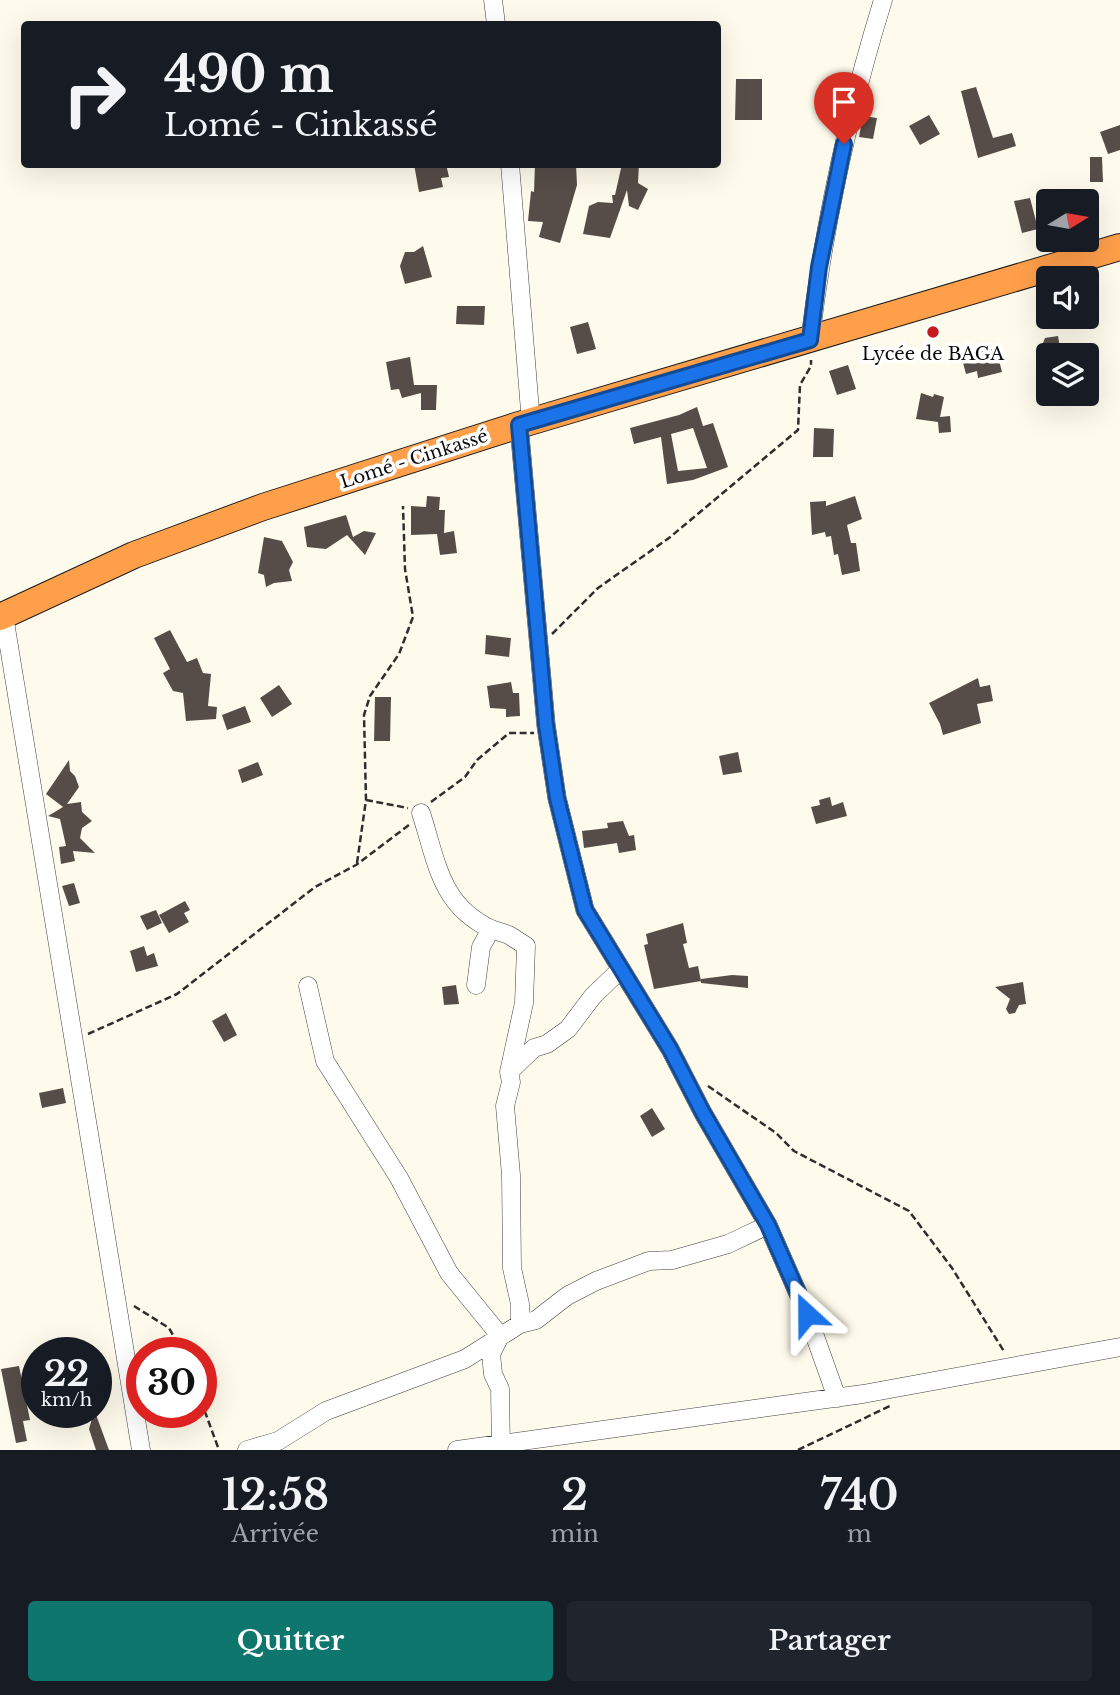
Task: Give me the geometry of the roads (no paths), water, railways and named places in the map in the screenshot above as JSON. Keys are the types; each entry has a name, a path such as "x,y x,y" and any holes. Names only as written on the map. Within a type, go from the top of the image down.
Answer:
{"highway":[{"name":"Lomé - Cinkassé","path":"2,617 134,555 263,507 525,424 1120,247"}],"street":[{"path":"493,0 496,21"},
{"path":"810,340 819,267 844,144 862,68 883,0"},
{"path":"510,168 538,649 557,798 585,910 670,1049 703,1113 768,1225 807,1314 838,1398"},
{"path":"2,617 141,1450"},
{"path":"421,813 438,872 458,906 471,920 509,935 526,946 524,1003 509,1072 511,1082 505,1114 511,1175 512,1268 520,1304 520,1324"},
{"path":"476,985 481,947 491,929"},
{"path":"509,1072 534,1048 547,1044 568,1029 593,996 620,970"},
{"path":"308,986 326,1061 399,1178 449,1273 497,1332 498,1340 492,1354 493,1374 500,1389 501,1447"},
{"path":"247,1450 278,1441 326,1411 465,1359 520,1324 536,1320 567,1296 596,1280 649,1261 672,1261 728,1244 768,1225"},
{"path":"457,1450 501,1447 838,1398 1120,1347"}],"place":[{"name":"Lycée de BAGA","path":"933,332"}]}
